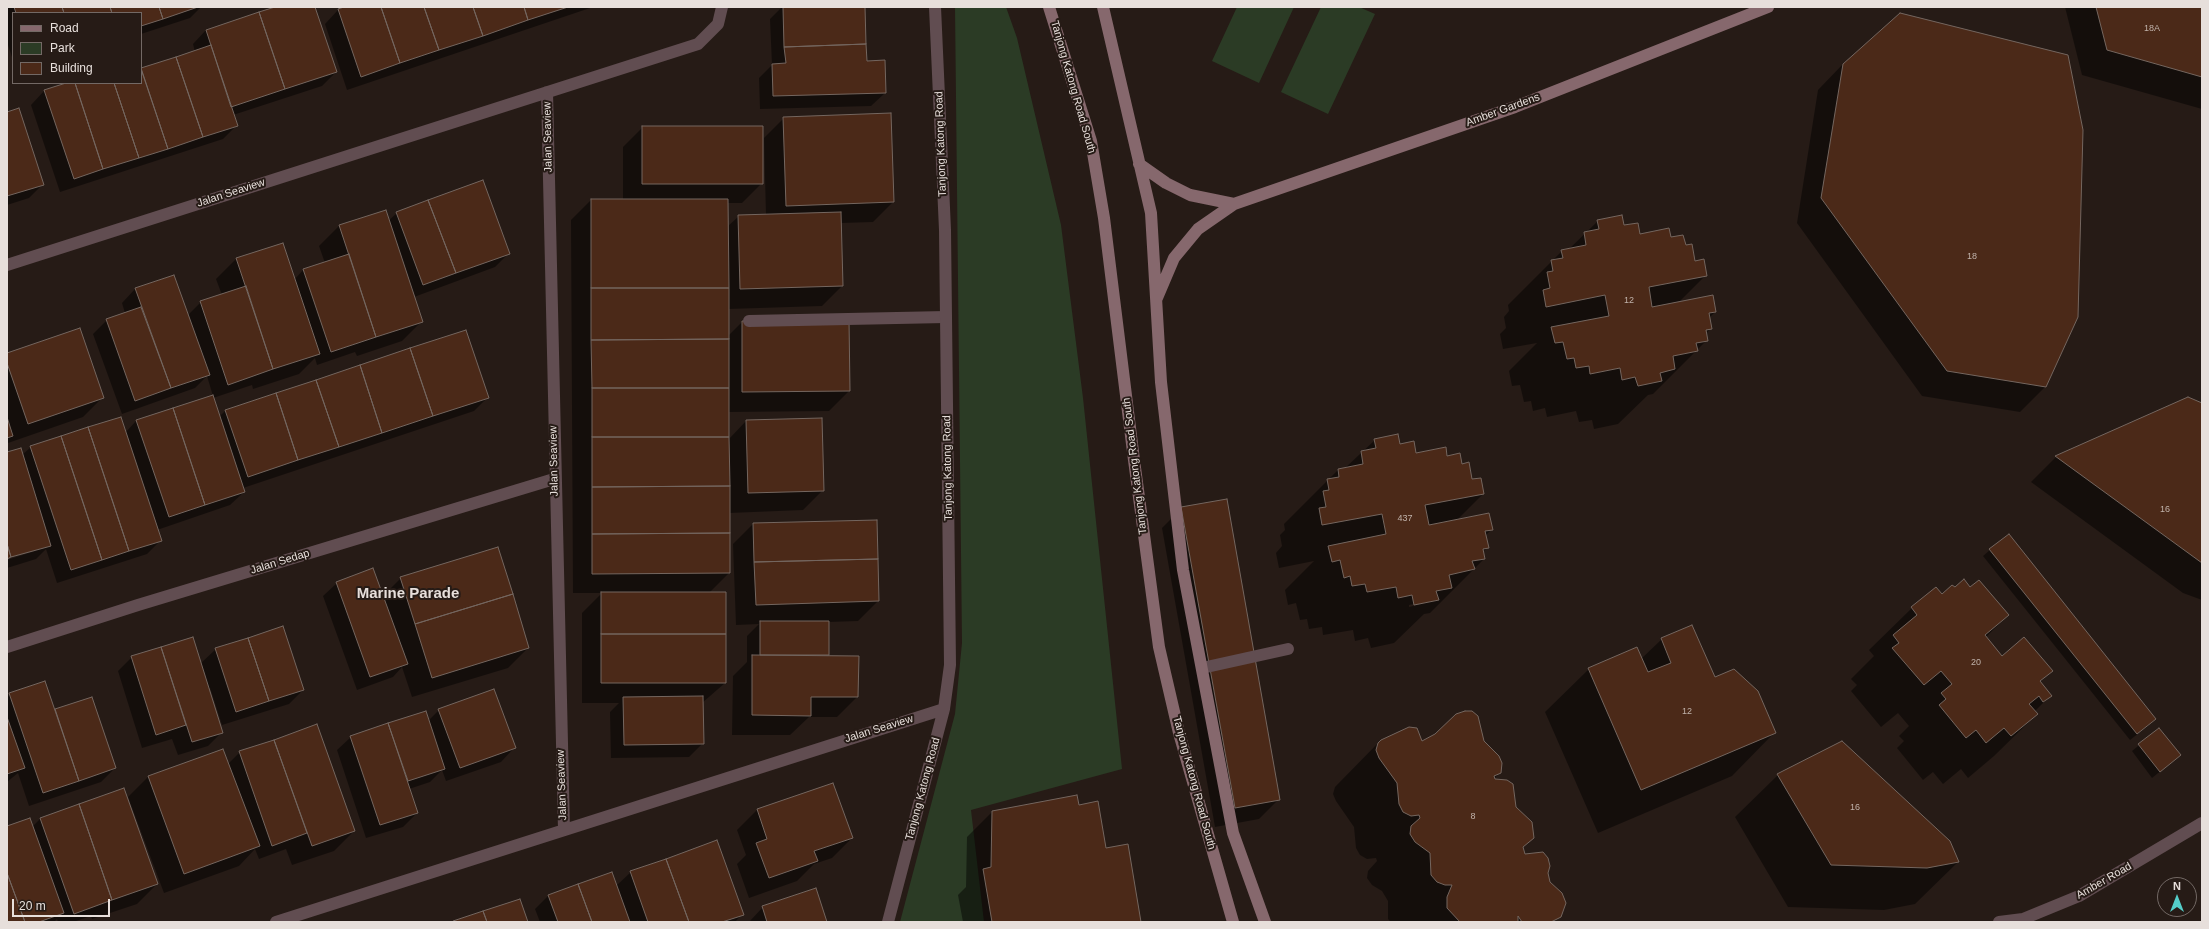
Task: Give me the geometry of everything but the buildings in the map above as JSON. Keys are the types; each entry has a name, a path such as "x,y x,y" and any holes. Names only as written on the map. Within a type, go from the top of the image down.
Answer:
{"main road":[{"name":"Tanjong Katong Road South","path":"1049,7 1090,141 1103,210 1159,647 1179,732 1233,922"},
{"path":"1103,7 1150,213 1161,382 1183,570 1233,833 1265,922"},
{"name":"Amber Gardens","path":"1155,301 1174,258 1198,229 1234,204 1515,106 1768,7"},
{"path":"1138,164 1166,183 1190,195 1234,204"}],"street":[{"name":"Jalan Seaview","path":"7,265 698,44 718,24 722,7"},
{"name":"Tanjong Katong Road","path":"888,922 944,709 950,665 951,627 945,230 935,7"},
{"name":"Jalan Seaview","path":"547,92 554,479 564,830"},
{"path":"749,321 946,317"},
{"name":"Jalan Sedap","path":"7,647 138,605 554,479"},
{"path":"1202,668 1288,648"},
{"name":"Jalan Seaview","path":"276,922 944,709"},
{"name":"Amber Road","path":"1999,922 2023,919 2079,896 2202,823"}],"green space":[{"path":"955,7 1006,7 1017,38 1061,225 1083,398 1122,769 971,810 984,922 900,922 955,714 962,643"},
{"path":"1237,7 1294,7 1259,83 1212,61"},
{"path":"1321,7 1359,7 1375,14 1328,114 1281,92"}],"district":[{"name":"Marine Parade","path":"408,594"}]}
